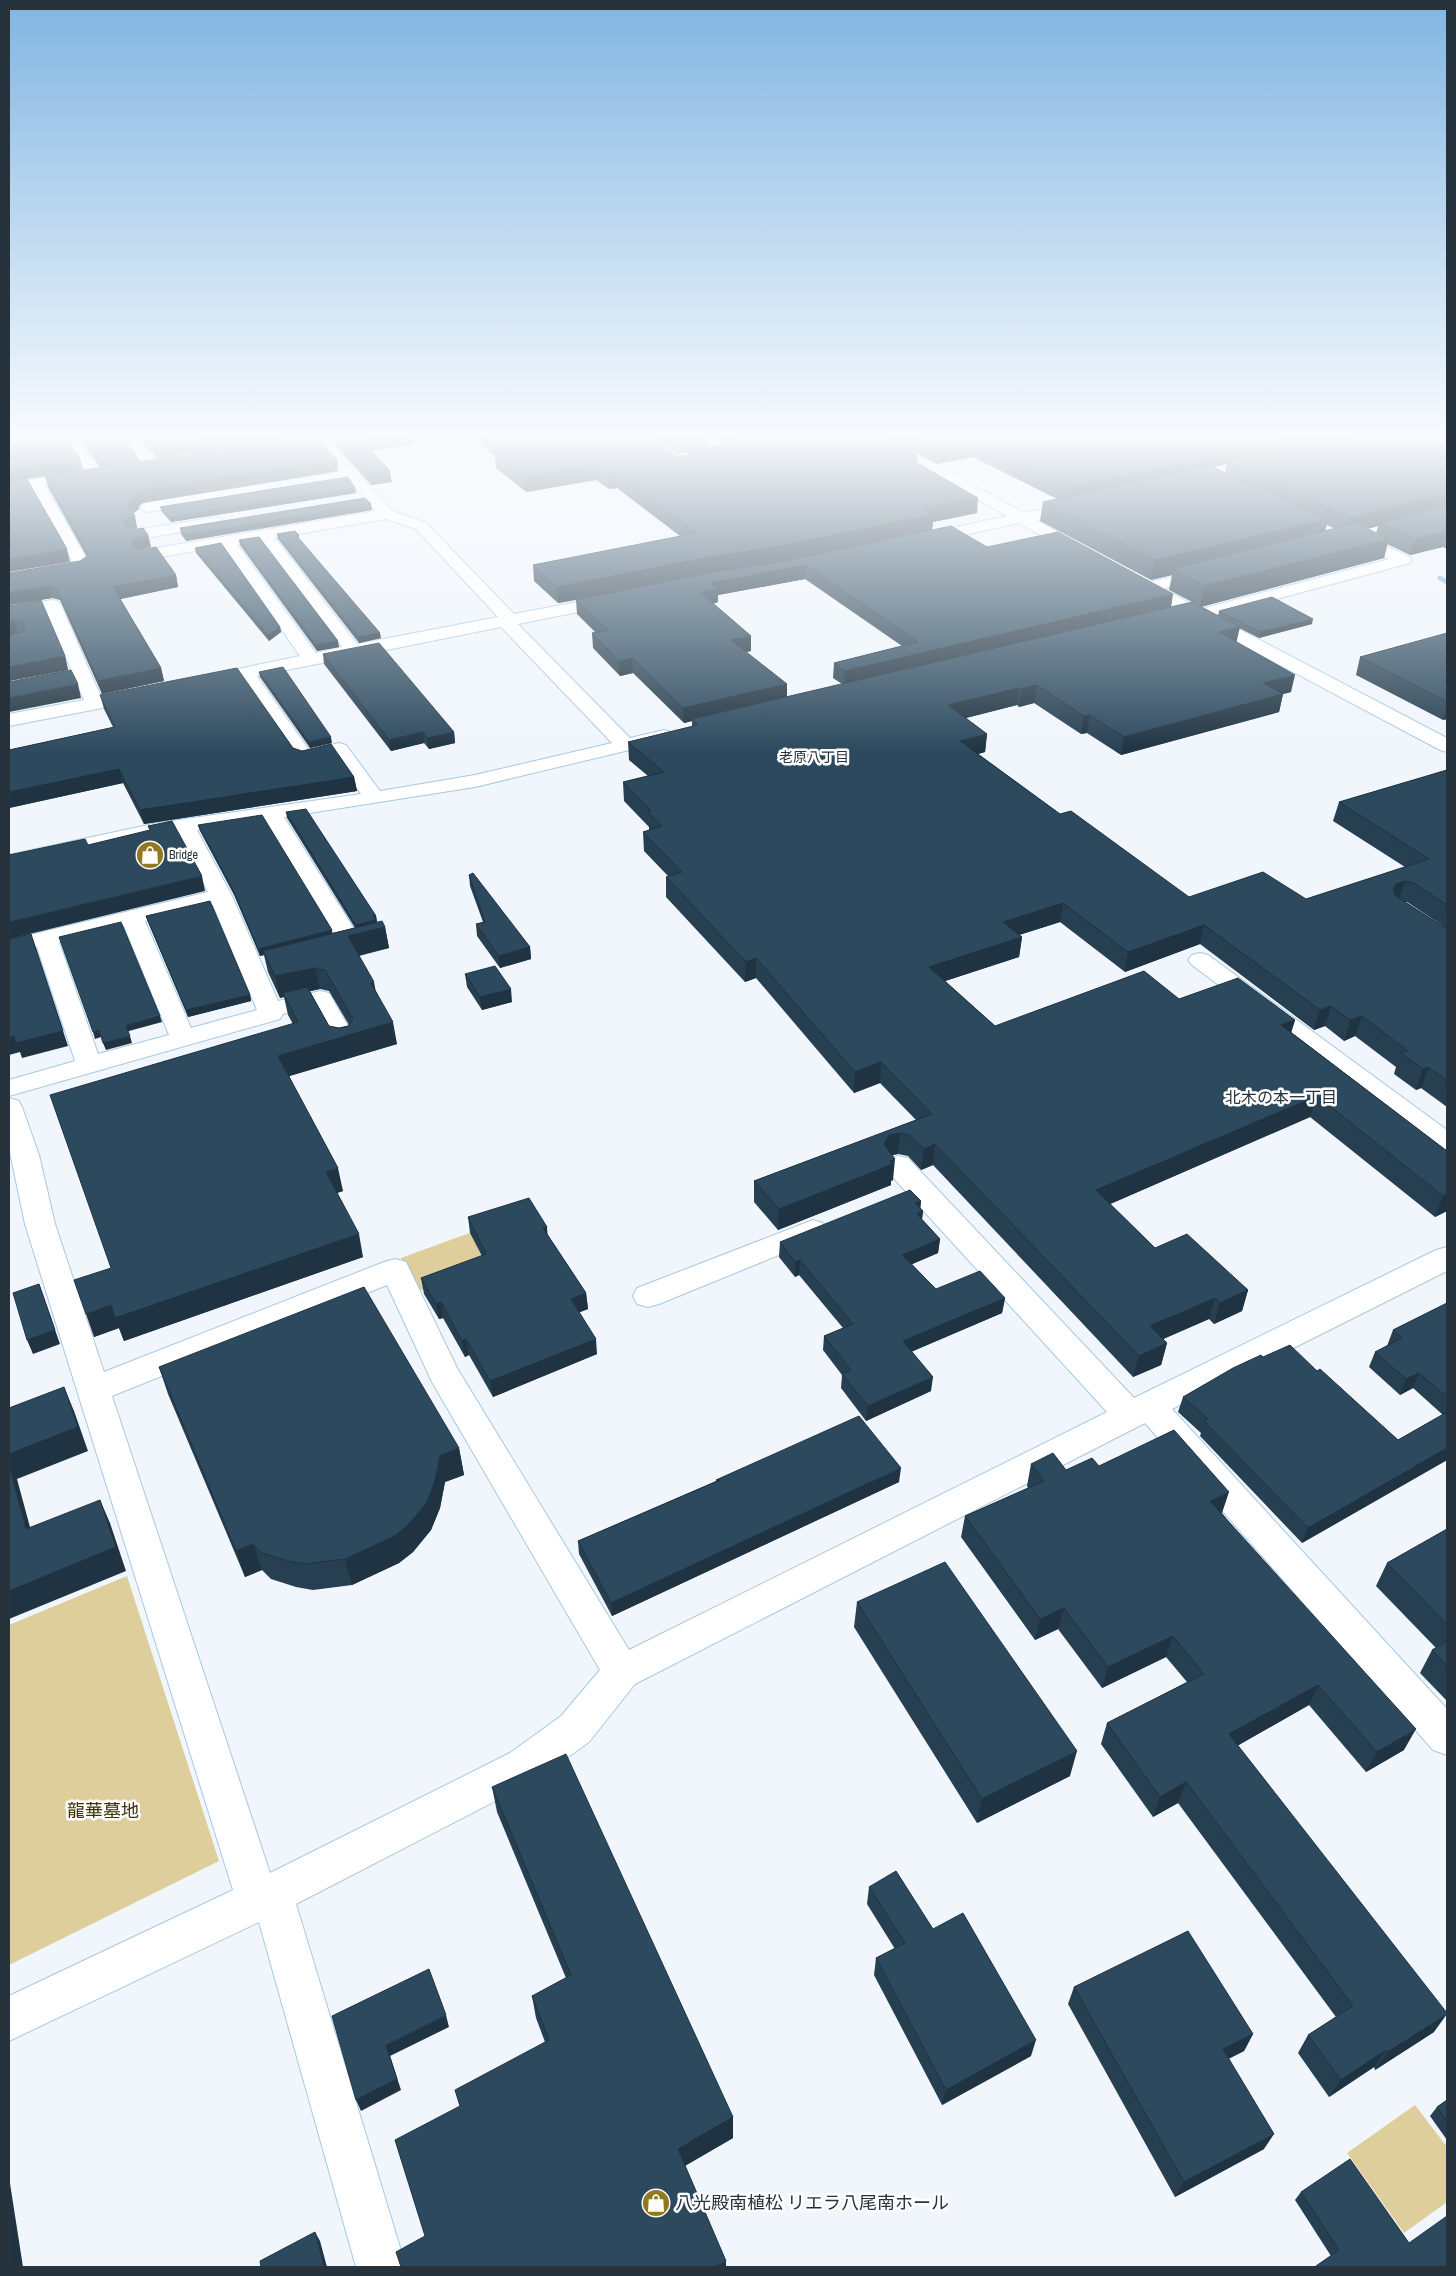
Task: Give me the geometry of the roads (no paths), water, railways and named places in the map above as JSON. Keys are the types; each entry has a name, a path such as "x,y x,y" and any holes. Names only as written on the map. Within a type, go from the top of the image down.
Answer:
{"street":[{"path":"9,579 83,566 69,541"},
{"path":"144,555 227,541"},
{"path":"228,541 311,659"},
{"path":"270,541 353,650"},
{"path":"434,541 625,745"},
{"path":"905,543 914,541"},
{"path":"1062,541 1097,560"},
{"path":"1162,618 1194,613 1404,560 1363,541"},
{"path":"1148,588 1223,569"},
{"path":"1122,574 1447,746"},
{"path":"183,686 353,650 624,597"},
{"path":"9,612 52,604 95,704"},
{"path":"246,673 304,757 339,749 375,798"},
{"path":"64,678 82,674"},
{"path":"9,720 154,692"},
{"path":"9,862 158,829 375,798 475,781 683,732"},
{"path":"270,812 350,942"},
{"path":"9,1088 271,1014 260,965 184,825"},
{"path":"9,947 221,896"},
{"path":"132,917 184,1039"},
{"path":"46,938 89,1065"},
{"path":"1200,960 1447,1143"},
{"path":"269,1010 320,998 343,1040"},
{"path":"9,1107 25,1155 40,1224 92,1390 265,1898 380,2267"},
{"path":"898,1165 906,1193 1139,1410 1447,1737"},
{"path":"648,1296 838,1220"},
{"path":"9,2019 265,1898 524,1766 575,1729 622,1672 1139,1410 1447,1258"},
{"path":"92,1390 395,1270 443,1373 622,1672"}],"waterway":[{"path":"1440,578 1447,582"}],"place":[{"name":"Bridge","path":"150,855"},
{"name":"八光殿南植松 リエラ八尾南ホール","path":"656,2203"}],"district":[{"name":"老原八丁目","path":"814,757"},
{"name":"北木の本一丁目","path":"1281,1097"}],"park label":[{"name":"龍華墓地","path":"103,1811"}]}
